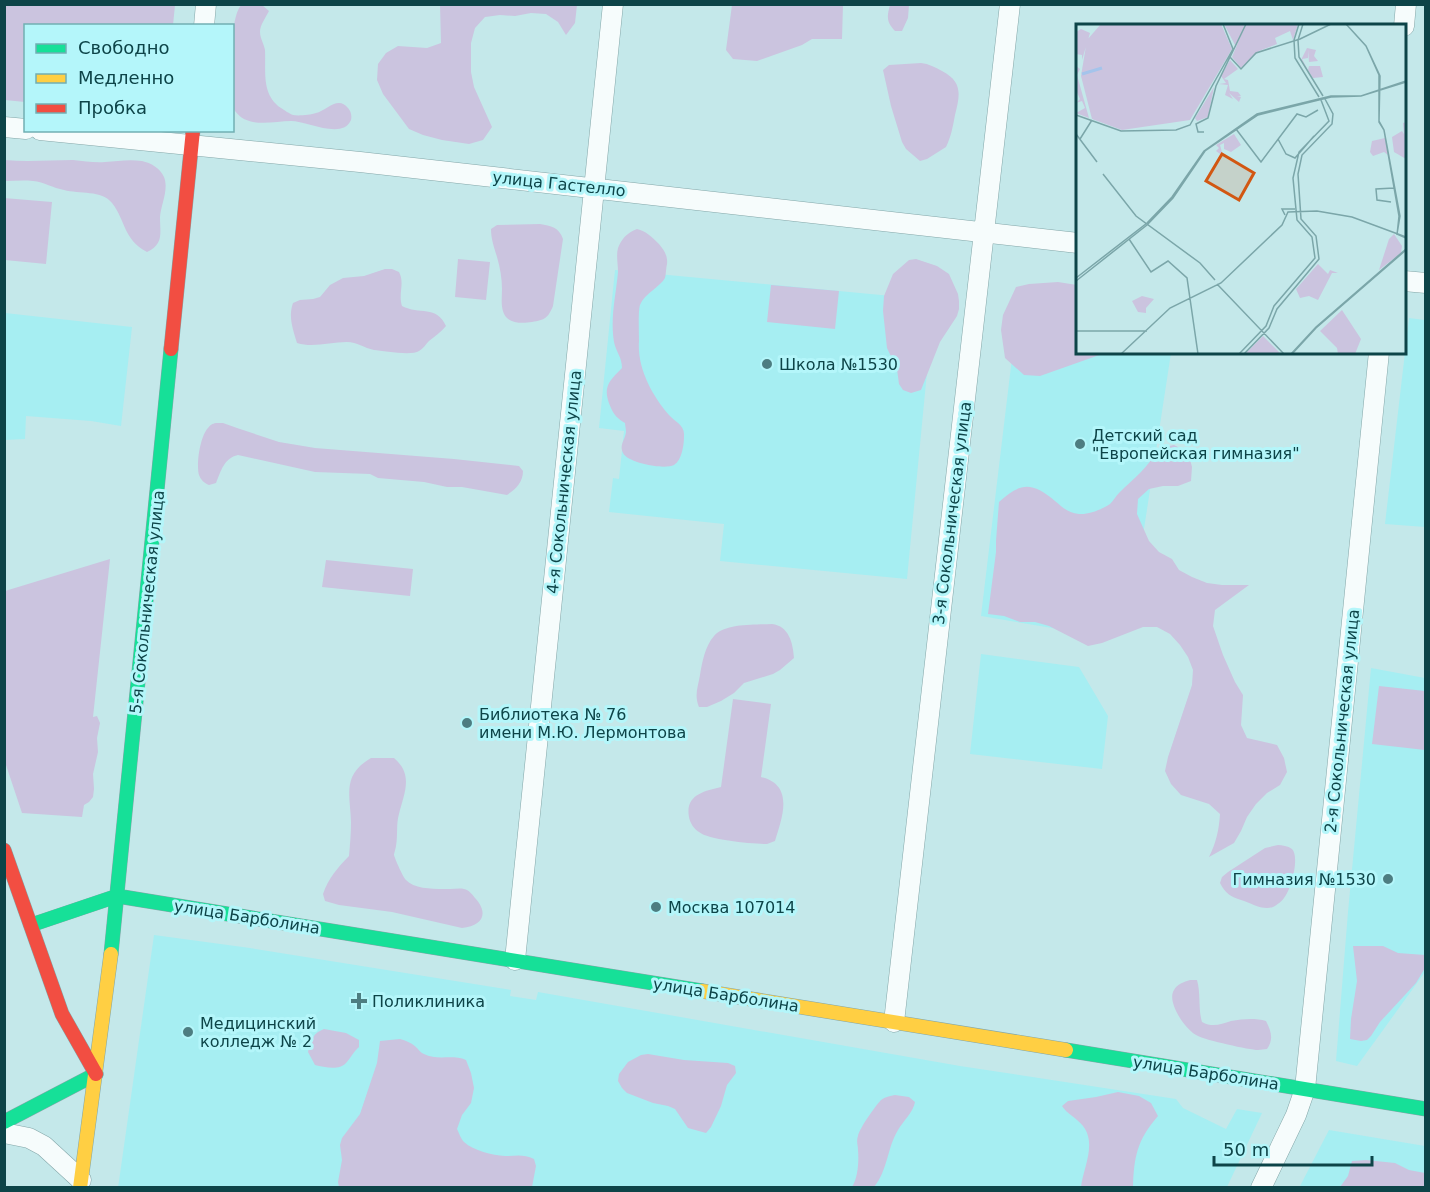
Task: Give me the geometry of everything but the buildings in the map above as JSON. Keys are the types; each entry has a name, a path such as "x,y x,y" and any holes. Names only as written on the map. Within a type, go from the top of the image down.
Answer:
{"street":[{"path":"204,24 206,4"},
{"name":"4-я Сокольническая улица","path":"515,960 613,4"},
{"name":"3-я Сокольническая улица","path":"894,1022 1010,4"},
{"path":"1404,24 1406,4"},
{"path":"4,127 24,129"},
{"name":"улица Гастелло","path":"61,132 166,142 193,138 360,162 1076,243"},
{"name":"5-я Сокольническая улица","path":"80,1184 96,1074 117,896 193,138"},
{"path":"1406,281 1425,283"},
{"name":"2-я Сокольническая улица","path":"1261,1188 1296,1115 1305,1089 1379,354"},
{"path":"4,850 62,1014 96,1074 4,1122"},
{"name":"улица Барболина","path":"31,926 117,896 1425,1109"},
{"path":"4,1132 29,1138 44,1146 80,1184"}],"shaded area":[{"path":"5,4 175,5 173,24 24,24 24,102 5,100"},
{"path":"241,5 262,5 269,11 260,32 265,50 267,89 275,102 293,115 307,115 320,112 336,103 344,104 351,114 351,120 347,126 332,129 291,121 254,122 240,117 234,108 234,28"},
{"path":"440,5 577,5 575,23 566,35 558,22 546,14 485,17 475,28 471,43 471,72 474,87 492,127 483,140 469,144 442,140 409,129 383,94 377,80 378,64 386,53 398,46 427,48 441,43"},
{"path":"732,5 843,5 842,39 812,39 802,45 757,61 733,59 726,50"},
{"path":"890,5 909,5 908,18 902,31 895,31 890,25 888,16"},
{"path":"921,63 949,75 957,84 959,95 952,131 946,147 920,161 906,149 902,142 883,70 889,65"},
{"path":"5,160 97,162 133,160 152,165 160,171 165,182 159,242 147,252 139,247 129,236 112,203 102,196 64,190 37,182 5,181"},
{"path":"4,198 52,202 46,264 5,260"},
{"path":"497,225 551,226 563,239 553,306 548,316 543,319 515,322 506,317 503,311 501,273 491,229"},
{"path":"637,229 656,241 667,258 665,278 640,305 639,351 643,371 652,390 684,432 681,456 677,463 669,466 639,463 626,457 622,447 626,432 625,423 613,413 607,395 610,382 622,368 613,333 618,272 617,251 625,236"},
{"path":"458,259 490,262 486,300 455,297"},
{"path":"916,259 937,266 949,274 958,294 959,309 940,342 921,390 911,393 903,390 899,384 897,369 887,348 883,311 884,296 893,274 909,260"},
{"path":"385,269 399,272 401,276 402,306 438,315 446,326 422,349 404,353 374,350 351,342 315,345 297,343 291,318 293,303 320,297 330,285 343,278 364,276"},
{"name":"Школа №1530","path":"615,270 934,300 907,579 720,561 724,524 609,512 613,478 619,479 624,431 599,428"},
{"path":"1058,282 1076,285 1076,354 1102,354 1040,376 1024,375 1005,358 1001,330 1003,315 1016,287"},
{"path":"771,285 839,291 835,329 767,322"},
{"name":"Детский сад \"Европейская гимназия\"","path":"1018,308 1076,351 1076,354 1171,354 1134,594 1088,634 981,616"},
{"path":"5,313 132,327 121,426 91,421 26,416 25,439 5,440"},
{"path":"1409,318 1425,320 1425,527 1385,524"},
{"path":"216,423 223,423 279,442 315,448 519,466 523,475 518,485 507,495 462,487 378,478 370,474 315,472 238,455 226,462 216,483 209,485 199,475 198,458 205,432"},
{"path":"1174,445 1188,452 1192,467 1191,481 1178,486 1149,489 1138,499 1137,514 1149,541 1159,552 1172,559 1179,570 1207,583 1249,585 1215,610 1213,626 1223,655 1243,695 1241,725 1247,738 1277,745 1284,758 1287,772 1280,785 1256,804 1234,843 1209,857 1217,836 1220,814 1209,804 1181,795 1171,784 1165,771 1192,685 1193,670 1188,657 1170,634 1157,627 1143,627 1088,646 1049,626 988,614 996,552 999,502 1014,491 1027,487 1040,490 1072,513 1083,514 1095,511 1110,504 1145,467 1159,448"},
{"path":"110,559 93,717 97,716 100,723 97,738 98,752 93,774 93,797 84,805 82,817 22,813 5,762 5,591"},
{"path":"326,560 413,569 410,596 322,587"},
{"path":"778,625 789,636 794,658 773,674 744,683 721,701 707,707 699,707 697,695 702,665 706,650 714,636 733,627"},
{"path":"981,654 1079,667 1108,716 1102,769 970,754"},
{"name":"Гимназия №1530","path":"1371,668 1425,678 1425,972 1357,1066 1336,1061"},
{"path":"1379,686 1425,691 1425,750 1372,744"},
{"path":"733,699 771,704 761,777 772,781 779,787 783,813 775,841 767,844 704,835 692,826 690,819 689,810 693,799 702,792 721,787"},
{"path":"371,758 394,758 400,764 406,778 394,855 405,878 415,886 469,891 483,914 475,925 462,928 392,912 325,901 323,894 328,883 349,856 351,822 349,794 352,778 362,764"},
{"path":"1278,845 1292,849 1295,859 1294,874 1289,888 1279,903 1269,908 1261,907 1234,897 1224,889 1220,883 1222,877 1228,872 1265,848"},
{"path":"154,935 511,990 510,996 536,1000 538,992 960,1066 1176,1099 1183,1108 1226,1129 1237,1109 1262,1113 1227,1187 118,1188"},
{"path":"1353,946 1383,946 1398,953 1425,955 1425,968 1416,983 1380,1022 1371,1036 1361,1041 1350,1039 1357,981"},
{"path":"1190,980 1197,980 1202,1022 1213,1025 1244,1019 1266,1021 1271,1035 1267,1049 1237,1047 1202,1038 1193,1033 1178,1016 1172,995 1177,986"},
{"path":"324,1029 346,1033 359,1040 359,1047 348,1061 339,1067 315,1065 308,1052 313,1038"},
{"path":"400,1039 411,1043 429,1056 466,1060 474,1088 471,1103 462,1115 457,1129 461,1138 468,1145 483,1152 534,1159 536,1166 532,1187 339,1187 342,1160 340,1145 342,1138 360,1114 377,1063 380,1041"},
{"path":"648,1054 684,1060 728,1063 735,1066 736,1073 727,1085 721,1106 706,1133 688,1128 675,1109 627,1093 622,1088 618,1081 619,1074 628,1062"},
{"path":"1118,1092 1139,1096 1151,1103 1158,1116 1145,1133 1138,1149 1133,1187 1081,1187 1089,1140 1083,1126 1062,1106 1068,1101"},
{"path":"895,1095 909,1097 915,1102 912,1110 894,1137 882,1173 874,1187 852,1187 858,1169 857,1140 859,1133 881,1100"},
{"path":"1329,1130 1425,1146 1425,1187 1299,1188"},
{"path":"1352,1161 1395,1163 1409,1170 1425,1173 1425,1187 1340,1187 1348,1176"}],"traffic: fast":[{"path":"111,954 171,349"},
{"path":"31,925 117,896 702,991"},
{"path":"1066,1050 1426,1109"},
{"path":"4,1122 96,1074"}],"traffic: slow":[{"path":"80,1188 111,954"},
{"path":"702,991 1066,1050"}],"traffic: jam":[{"path":"171,349 193,132"},
{"path":"4,850 62,1014 96,1074"}],"place":[{"name":"Школа №1530","path":"767,364"},
{"name":"Детский сад \"Европейская гимназия\"","path":"1080,444"},
{"name":"Библиотека № 76 имени М.Ю. Лермонтова","path":"467,723"},
{"name":"Гимназия №1530","path":"1388,879"},
{"name":"Москва 107014","path":"656,907"},
{"name":"Поликлиника","path":"359,1001"},
{"name":"Медицинский колледж № 2","path":"188,1032"}]}
